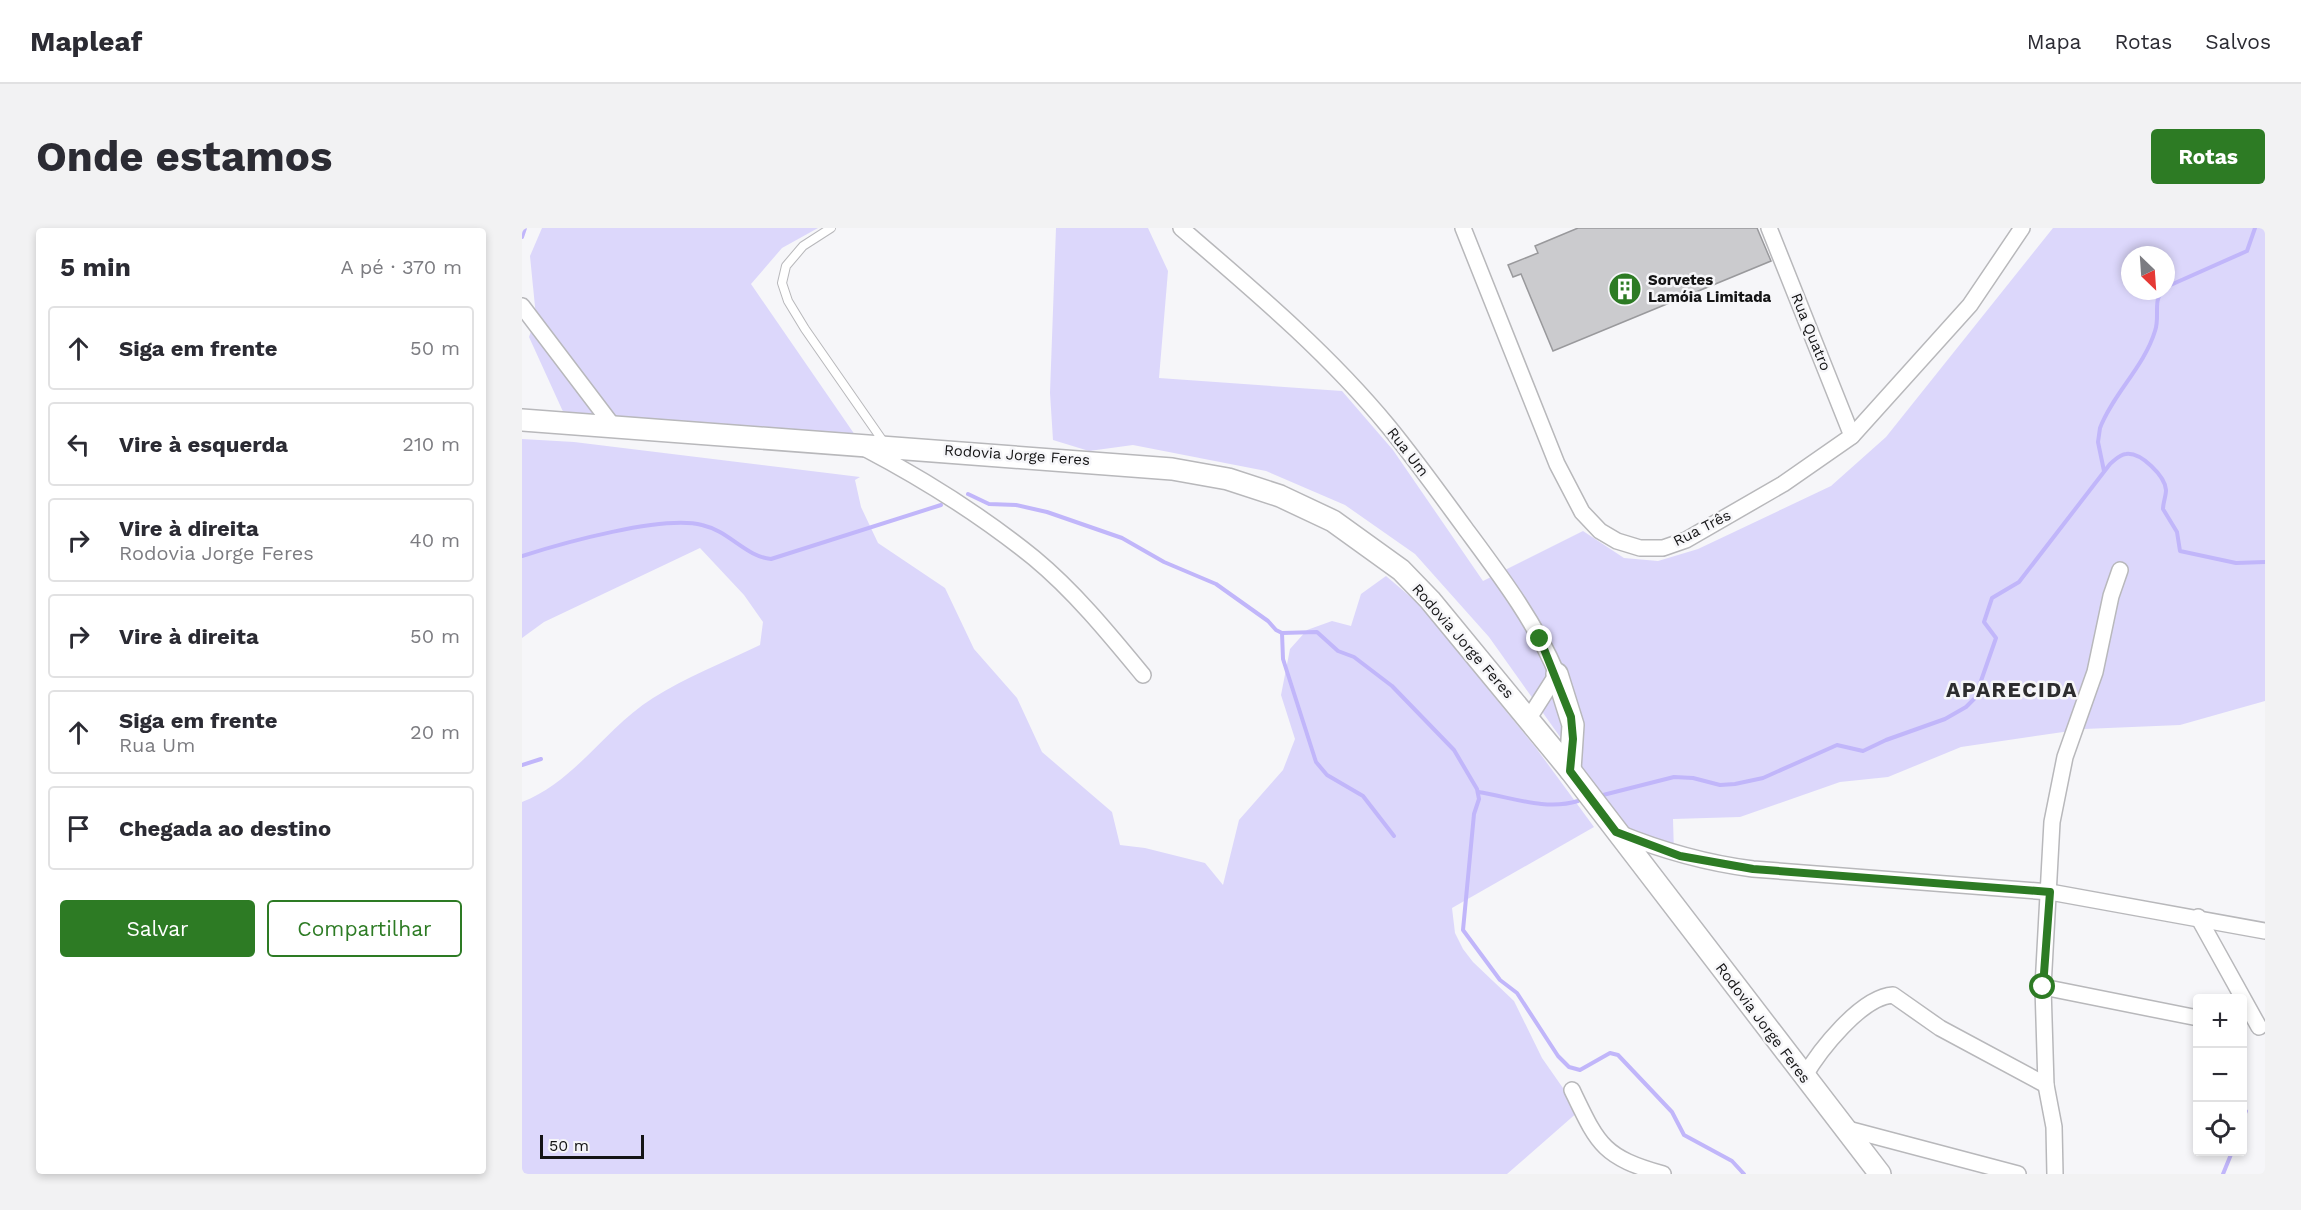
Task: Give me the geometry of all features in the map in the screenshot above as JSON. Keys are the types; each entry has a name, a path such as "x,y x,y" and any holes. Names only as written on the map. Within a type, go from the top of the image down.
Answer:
{"main road":[{"name":"Rodovia Jorge Feres","path":"522,420 1172,469 1228,479 1280,496 1333,521 1401,570 1462,635 1529,718 1880,1174"},
{"path":"1557,674 1573,725 1570,771"}],"street":[{"name":"Rua Um","path":"1180,228 1284,318 1387,426 1501,576 1540,639 1557,674"},
{"name":"Rua Três","path":"1463,228 1557,464 1582,512 1600,531 1617,541 1640,548 1663,548 1686,540 1783,484 1852,436 1970,305 2022,228"},
{"name":"Rua Quatro","path":"1769,228 1852,436"},
{"path":"522,306 613,426"},
{"path":"858,444 963,506 1035,559 1074,597 1143,675"},
{"path":"2055,1174 2054,1127 2046,1085 2043,987 2050,892 2052,822 2056,789 2095,672 2111,596 2120,570"},
{"path":"1529,718 1557,674"},
{"path":"1616,832 1680,856 1710,863 1809,874 2050,892 2198,917 2265,931"},
{"path":"2198,917 2262,1030"},
{"path":"2043,987 2193,1017"},
{"path":"1804,1077 1828,1042 1860,1011 1877,999 1893,995 1940,1028 2046,1085"},
{"path":"2247,1026 2262,1030"},
{"path":"1572,1090 1596,1138 1612,1154 1632,1166 1663,1174"},
{"path":"1844,1128 2018,1174"}],"lane":[{"path":"831,228 803,246 786,266 782,283 788,301 805,329 886,446"}],"shaded area":[{"path":"542,228 818,228 782,248 751,284 855,435 565,416 529,337 536,317 530,256"},
{"path":"1056,228 1148,228 1168,271 1159,378 1342,391 1393,450 1483,581 1583,531 1624,558 1658,561 1698,549 1831,486 1886,437 2053,228 2265,228 2265,701 2180,725 2084,729 1961,747 1888,777 1840,782 1740,817 1673,819 1674,854 1639,848 1489,637 1415,554 1345,505 1266,471 1133,445 1089,451 1053,440 1050,393"},
{"path":"522,439 574,442 860,477 855,480 861,507 878,543 945,588 974,649 1017,698 1042,752 1112,812 1120,845 1145,848 1205,863 1223,885 1239,820 1283,770 1295,739 1281,695 1290,649 1307,630 1332,621 1351,626 1361,594 1386,576 1419,604 1536,748 1594,827 1452,908 1455,933 1463,949 1473,962 1514,1001 1542,1058 1579,1111 1507,1174 522,1174 522,802 541,793 575,768 620,724 653,698 692,676 760,645 763,622 744,595 700,548 544,622 522,638"}],"building":[{"name":"Sorvetes Lamóia Limitada","path":"1578,228 1757,228 1771,261 1553,351 1521,274 1513,277 1508,265 1538,253 1535,246"}],"waterway":[{"path":"522,237 525,228"},
{"path":"2175,283 2247,251 2255,228"},
{"path":"2104,471 2098,442 2100,428 2150,344 2156,326 2158,300"},
{"path":"1603,795 1674,777 1693,778 1720,785 1763,778 1837,745 1863,751 1886,740 1945,719 1966,707 1975,698 1996,638 1984,622 1992,598 2019,582 2110,464 2122,455 2132,454 2145,461 2157,472 2165,484 2163,509 2177,532 2180,551 2236,563 2265,562"},
{"path":"968,494 989,504 1016,505 1047,512 1122,538 1164,562 1216,584 1282,633 1317,632 1338,651 1354,657 1392,686 1454,750 1477,789 1479,799 1474,814 1463,930 1500,980 1517,993 1558,1056 1569,1067 1580,1070 1610,1053 1618,1055 1672,1112 1684,1135 1732,1161 1744,1174"},
{"path":"522,556 612,532 684,523 712,528 753,554 771,559 941,505"},
{"path":"1282,633 1283,659 1316,762 1327,775 1363,796 1394,836"},
{"path":"522,765 541,759"},
{"path":"1478,792 1541,804 1566,804 1578,801"},
{"path":"2223,1174 2230,1156"}],"place":[{"name":"Sorvetes Lamóia Limitada","path":"1625,289"}],"district":[{"name":"APARECIDA","path":"2012,689"}],"route":[{"path":"1540,639 1557,674 1573,725 1570,771 1616,832 1680,856 1753,869 2050,892 2043,987"}]}
